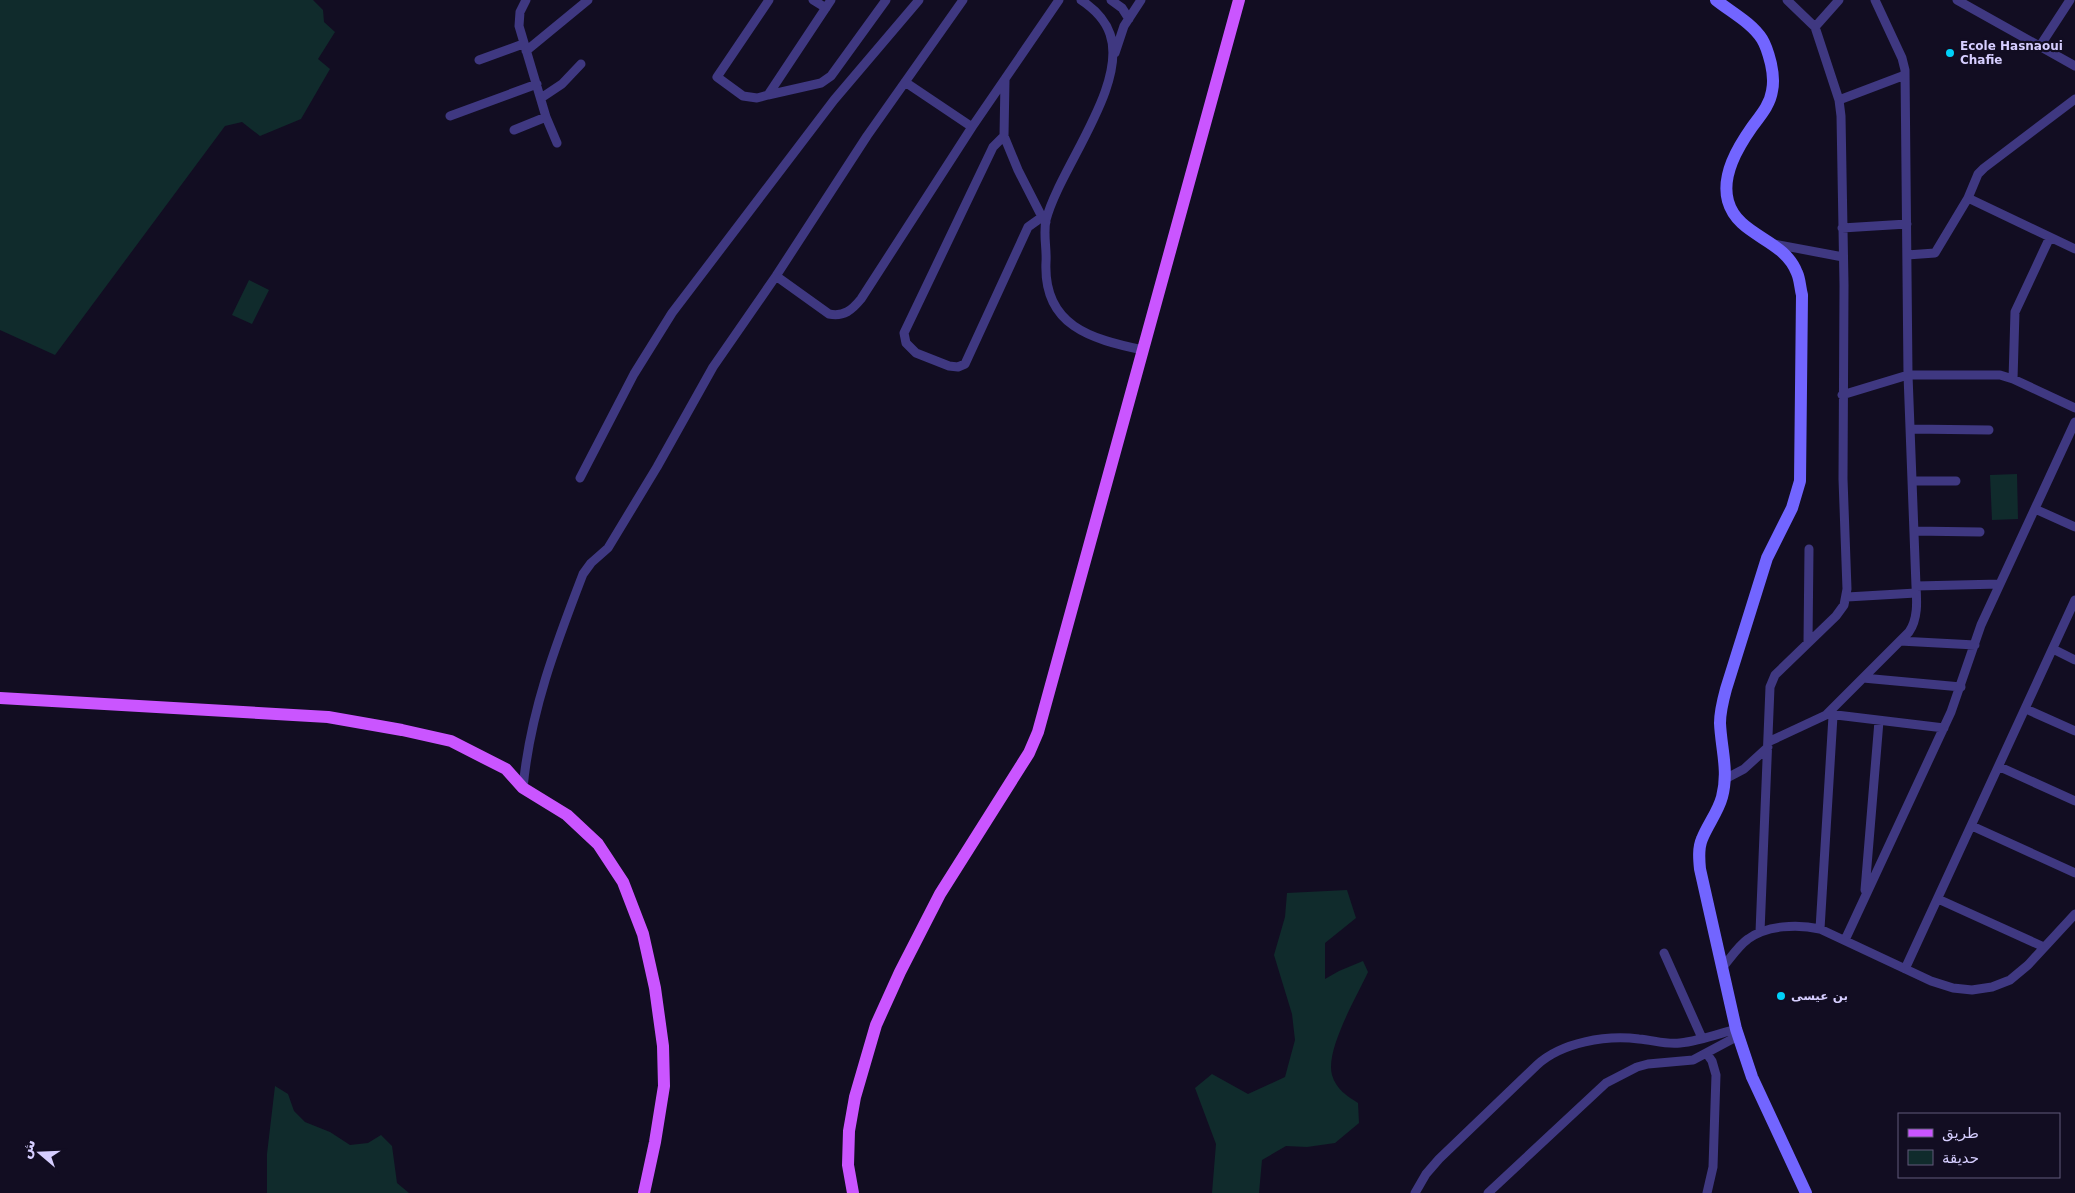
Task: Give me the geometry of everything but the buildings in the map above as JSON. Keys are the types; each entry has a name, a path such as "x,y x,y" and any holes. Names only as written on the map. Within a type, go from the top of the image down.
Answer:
{"main road":[{"path":"853,1193 848,1165 849,1131 855,1097 876,1025 900,972 940,894 1029,753 1038,732 1239,0"},
{"path":"0,698 328,717 451,740 506,769 523,788 567,815 598,844 623,882 643,934 656,998 663,1046 664,1086 644,1193"}],"street":[{"path":"526,0 518,20 524,48 546,117 557,143"},
{"path":"479,60 524,48 588,0"},
{"path":"769,0 717,77 743,96 757,98 821,83 831,76 886,0"},
{"path":"813,0 826,8"},
{"path":"768,96 831,0"},
{"path":"580,478 634,374 672,313 834,100 919,0"},
{"path":"523,788 526,752 535,712 547,671 583,574 591,563 608,548 657,467 705,379 776,276 867,136 963,0"},
{"path":"776,276 829,314 839,316 851,310 861,299 972,127 1060,0"},
{"path":"1081,0 1095,11 1110,33 1113,58"},
{"path":"1111,0 1122,8 1130,19"},
{"path":"1004,136 993,147 904,333 906,343 916,353 949,366 958,367 965,364 1028,227 1044,220 1104,92 1124,26 1141,0"},
{"path":"1716,0 1747,23 1762,39 1769,54 1773,75 1772,92 1767,106 1738,150 1729,170 1726,185 1728,200 1735,217 1749,230 1774,244 1790,260 1798,273 1802,295 1800,481 1792,508 1764,565 1726,689 1720,725 1725,762 1722,798 1711,824 1702,839 1699,851 1700,869 1737,1032 1752,1077 1806,1193"},
{"path":"1760,932 1772,680 1836,616 1844,605 1847,596 1842,395 1842,132 1839,100 1815,27 1787,0"},
{"path":"1815,27 1839,0"},
{"path":"1724,779 1744,769 1768,745 1830,715 1914,624 1916,590 1908,375 1905,75 1902,58 1874,0"},
{"path":"1957,0 2075,66"},
{"path":"2040,46 2070,0"},
{"path":"541,98 562,84 581,64"},
{"path":"1839,100 1905,75"},
{"path":"1005,80 1004,136 1018,170 1044,220 1047,285 1058,311 1068,322 1093,337 1144,350"},
{"path":"905,82 972,127"},
{"path":"450,116 537,84"},
{"path":"1907,255 1935,253 1968,198 1978,174 2075,99"},
{"path":"514,130 546,117"},
{"path":"1968,198 2075,249"},
{"path":"1842,228 1907,224"},
{"path":"2013,379 2014,312 2050,237"},
{"path":"1774,244 1843,257"},
{"path":"1842,395 1908,375 2000,375 2013,379 2075,408"},
{"path":"1845,940 1944,728 1961,687 1981,624 2075,422"},
{"path":"1910,429 1990,430"},
{"path":"1912,481 1956,481"},
{"path":"2035,508 2075,527"},
{"path":"1914,531 1980,532"},
{"path":"1808,642 1809,549"},
{"path":"1847,596 2000,584"},
{"path":"1905,969 2000,767 2075,600"},
{"path":"1900,641 1975,645"},
{"path":"2053,649 2075,660"},
{"path":"1863,678 1961,687"},
{"path":"2026,709 2075,731"},
{"path":"1830,715 1944,728"},
{"path":"1820,929 1830,715"},
{"path":"1865,898 1879,721"},
{"path":"2000,767 2075,801"},
{"path":"1972,826 2075,873"},
{"path":"1938,899 2044,947"},
{"path":"1722,968 1747,940 1760,932 1804,925 1820,929 1905,969 1953,988 1972,990 1992,987 2010,980 2075,914"},
{"path":"1664,953 1702,1038"},
{"path":"1416,1193 1426,1174 1440,1159 1547,1056 1558,1050 1600,1040 1636,1038 1663,1043 1679,1043 1737,1032"},
{"path":"1488,1193 1606,1083 1637,1067 1648,1064 1693,1060 1707,1054 1737,1032"},
{"path":"1707,1054 1712,1061 1716,1074 1713,1167 1707,1193"}],"green space":[{"path":"0,0 313,0 323,10 324,22 335,32 318,59 330,69 301,119 260,136 242,122 225,126 55,355 0,330"},
{"path":"249,280 269,290 252,324 232,315"},
{"path":"2017,474 2018,519 1992,520 1990,475"},
{"path":"1347,890 1356,918 1325,943 1325,979 1363,961 1368,972 1343,1023 1337,1038 1331,1064 1332,1075 1336,1084 1346,1095 1358,1103 1359,1123 1335,1143 1307,1147 1286,1146 1262,1160 1259,1193 1212,1193 1216,1144 1195,1088 1212,1074 1248,1094 1285,1077 1295,1040 1292,1014 1274,955 1285,917 1287,893"},
{"path":"275,1086 288,1094 294,1111 305,1122 330,1132 350,1145 368,1143 381,1135 392,1146 397,1183 409,1193 267,1193 267,1154"}],"place":[{"name":"Ecole Hasnaoui Chafie","path":"1950,53"},
{"name":"بن عيسى","path":"1781,996"}]}
